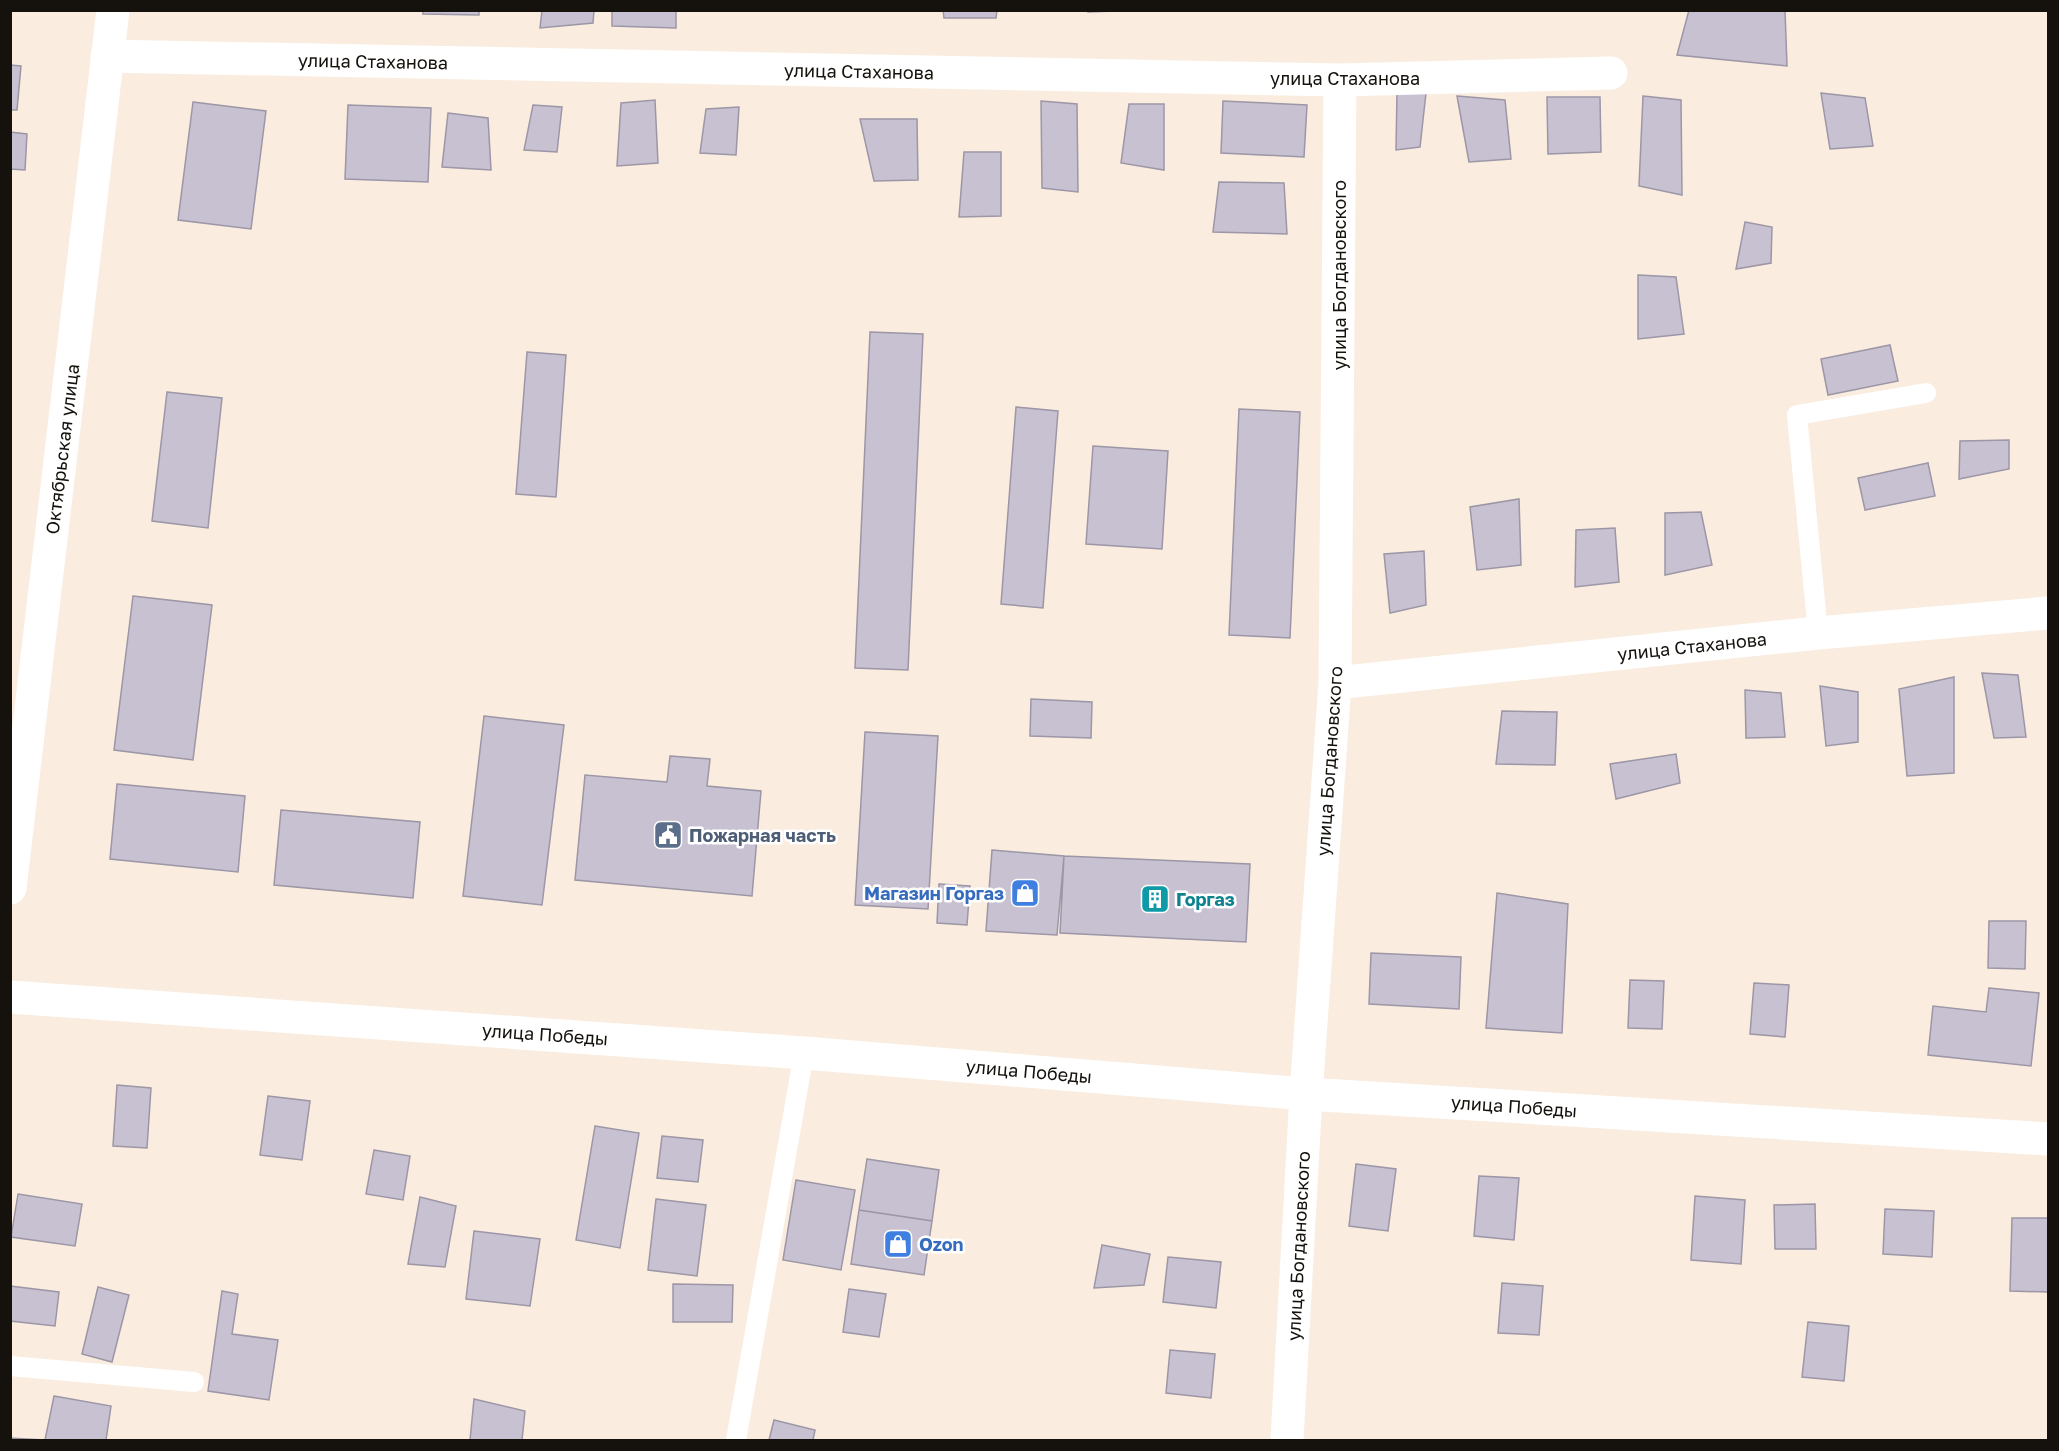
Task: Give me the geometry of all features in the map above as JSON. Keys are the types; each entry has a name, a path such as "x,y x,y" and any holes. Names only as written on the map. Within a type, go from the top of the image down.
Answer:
{"street":[{"name":"Октябрьская улица","path":"10,888 113,10"},
{"name":"улица Стаханова","path":"107,56 1340,80 1611,73"},
{"name":"улица Богдановского","path":"1287,1440 1306,1094 1335,684 1340,80"},
{"name":"улица Стаханова","path":"1335,684 1818,633 2049,613"},
{"name":"улица Победы","path":"10,996 804,1053 1306,1094 2049,1139"}],"lane":[{"path":"1818,633 1797,415 1926,393"},
{"path":"736,1440 804,1053"},
{"path":"10,1366 194,1382"}],"building":[{"path":"423,10 479,10 479,15 423,14"},
{"path":"542,10 594,10 593,23 540,28"},
{"path":"612,10 676,10 676,28 612,26"},
{"path":"943,10 997,10 996,18 944,18"},
{"path":"1088,10 1145,10 1088,12"},
{"path":"1689,10 1785,10 1787,66 1677,55"},
{"path":"10,65 21,66 17,110 10,110"},
{"path":"1397,91 1426,93 1420,147 1396,150"},
{"path":"1821,93 1865,98 1873,146 1830,149"},
{"path":"1457,96 1505,100 1511,159 1469,162"},
{"path":"1643,96 1681,100 1682,195 1639,186"},
{"path":"1547,97 1600,97 1601,152 1548,154"},
{"path":"655,100 658,163 617,166 621,103"},
{"path":"1041,101 1077,104 1078,192 1042,188"},
{"path":"1223,101 1307,105 1304,157 1221,153"},
{"path":"193,102 266,111 251,229 178,220"},
{"path":"1129,104 1164,104 1164,170 1121,163"},
{"path":"348,105 431,108 428,182 345,179"},
{"path":"533,105 562,107 557,152 524,150"},
{"path":"739,107 736,155 700,153 706,109"},
{"path":"448,113 488,118 491,170 442,167"},
{"path":"860,119 917,119 918,180 874,181"},
{"path":"10,132 27,134 25,170 10,169"},
{"path":"964,152 1001,152 1001,216 959,217"},
{"path":"1219,182 1284,183 1287,234 1213,232"},
{"path":"1745,222 1772,227 1771,263 1736,269"},
{"path":"1638,275 1676,277 1684,334 1638,339"},
{"path":"870,332 923,334 908,670 855,668"},
{"path":"1890,345 1898,381 1828,395 1821,359"},
{"path":"527,352 566,355 556,497 516,494"},
{"path":"167,392 222,398 208,528 152,521"},
{"path":"1016,407 1058,411 1043,608 1001,604"},
{"path":"1239,409 1300,412 1290,638 1229,635"},
{"path":"2009,440 2009,469 1959,479 1960,441"},
{"path":"1093,446 1168,451 1162,549 1086,544"},
{"path":"1928,463 1935,496 1865,510 1858,478"},
{"path":"1519,499 1521,565 1477,570 1470,507"},
{"path":"1701,512 1712,565 1665,575 1665,513"},
{"path":"1615,528 1619,582 1575,587 1576,530"},
{"path":"1424,551 1426,605 1390,613 1384,554"},
{"path":"133,596 212,605 193,760 114,750"},
{"path":"1982,673 2018,675 2026,737 1994,738"},
{"path":"1954,677 1954,773 1907,776 1899,689"},
{"path":"1820,686 1858,692 1858,742 1826,746"},
{"path":"1745,690 1781,693 1785,737 1746,738"},
{"path":"1031,699 1092,702 1091,738 1030,736"},
{"path":"1502,711 1557,712 1555,765 1496,764"},
{"path":"484,716 564,725 542,905 463,896"},
{"path":"865,732 938,736 928,909 855,905"},
{"path":"1676,754 1680,783 1616,799 1610,764"},
{"name":"Пожарная часть","path":"670,756 710,759 707,786 761,791 752,896 575,880 585,775 667,782"},
{"path":"117,784 245,796 238,872 110,859"},
{"path":"281,810 420,822 413,898 274,885"},
{"name":"Магазин Горгаз","path":"992,850 1064,856 1057,935 986,931"},
{"name":"Горгаз","path":"1064,856 1250,864 1246,942 1060,933"},
{"path":"939,884 970,886 967,925 937,923"},
{"path":"1497,893 1568,904 1562,1033 1486,1028"},
{"path":"1989,921 2026,921 2025,969 1988,968"},
{"path":"1371,953 1461,957 1459,1009 1369,1004"},
{"path":"1630,980 1664,981 1662,1029 1628,1028"},
{"path":"1754,983 1789,985 1785,1037 1750,1034"},
{"path":"1989,988 2039,993 2031,1066 1928,1055 1933,1006 1986,1012"},
{"path":"117,1085 151,1088 147,1148 113,1146"},
{"path":"268,1096 310,1101 302,1160 260,1155"},
{"path":"595,1126 639,1133 620,1248 576,1240"},
{"path":"662,1136 703,1140 698,1182 657,1178"},
{"path":"374,1150 410,1156 403,1200 366,1194"},
{"path":"867,1159 939,1170 932,1221 859,1210"},
{"path":"1356,1164 1396,1169 1388,1231 1349,1226"},
{"path":"1479,1176 1519,1178 1514,1240 1474,1236"},
{"path":"796,1180 855,1190 841,1270 783,1260"},
{"path":"18,1194 82,1204 75,1246 11,1237"},
{"path":"1695,1196 1745,1200 1741,1264 1691,1260"},
{"path":"420,1197 456,1206 445,1267 408,1264"},
{"path":"656,1199 706,1205 697,1276 648,1270"},
{"path":"1815,1204 1816,1249 1775,1249 1774,1205"},
{"path":"1885,1209 1934,1211 1932,1257 1883,1254"},
{"path":"859,1210 932,1221 924,1275 851,1264"},
{"path":"2012,1218 2048,1218 2048,1292 2010,1291"},
{"path":"474,1231 540,1239 530,1306 466,1299"},
{"path":"1102,1245 1150,1254 1144,1285 1094,1288"},
{"path":"1168,1257 1221,1262 1216,1308 1163,1302"},
{"path":"1502,1283 1543,1286 1539,1335 1498,1333"},
{"path":"673,1284 733,1285 732,1322 673,1322"},
{"path":"10,1286 59,1292 55,1326 10,1321"},
{"path":"98,1287 129,1295 112,1362 82,1354"},
{"path":"849,1289 886,1294 879,1337 843,1332"},
{"path":"222,1291 238,1294 232,1334 278,1340 269,1400 208,1391"},
{"path":"1808,1322 1849,1326 1844,1381 1802,1377"},
{"path":"1170,1350 1215,1354 1211,1398 1166,1393"},
{"path":"54,1396 111,1406 106,1440 45,1440"},
{"path":"474,1399 525,1411 522,1440 470,1440"},
{"path":"774,1420 815,1430 813,1440 769,1440"},
{"path":"10,1438 45,1440 10,1440"}],"place":[{"name":"Пожарная часть","path":"668,835"},
{"name":"Магазин Горгаз","path":"1025,893"},
{"name":"Горгаз","path":"1155,899"},
{"name":"Ozon","path":"898,1244"}]}
